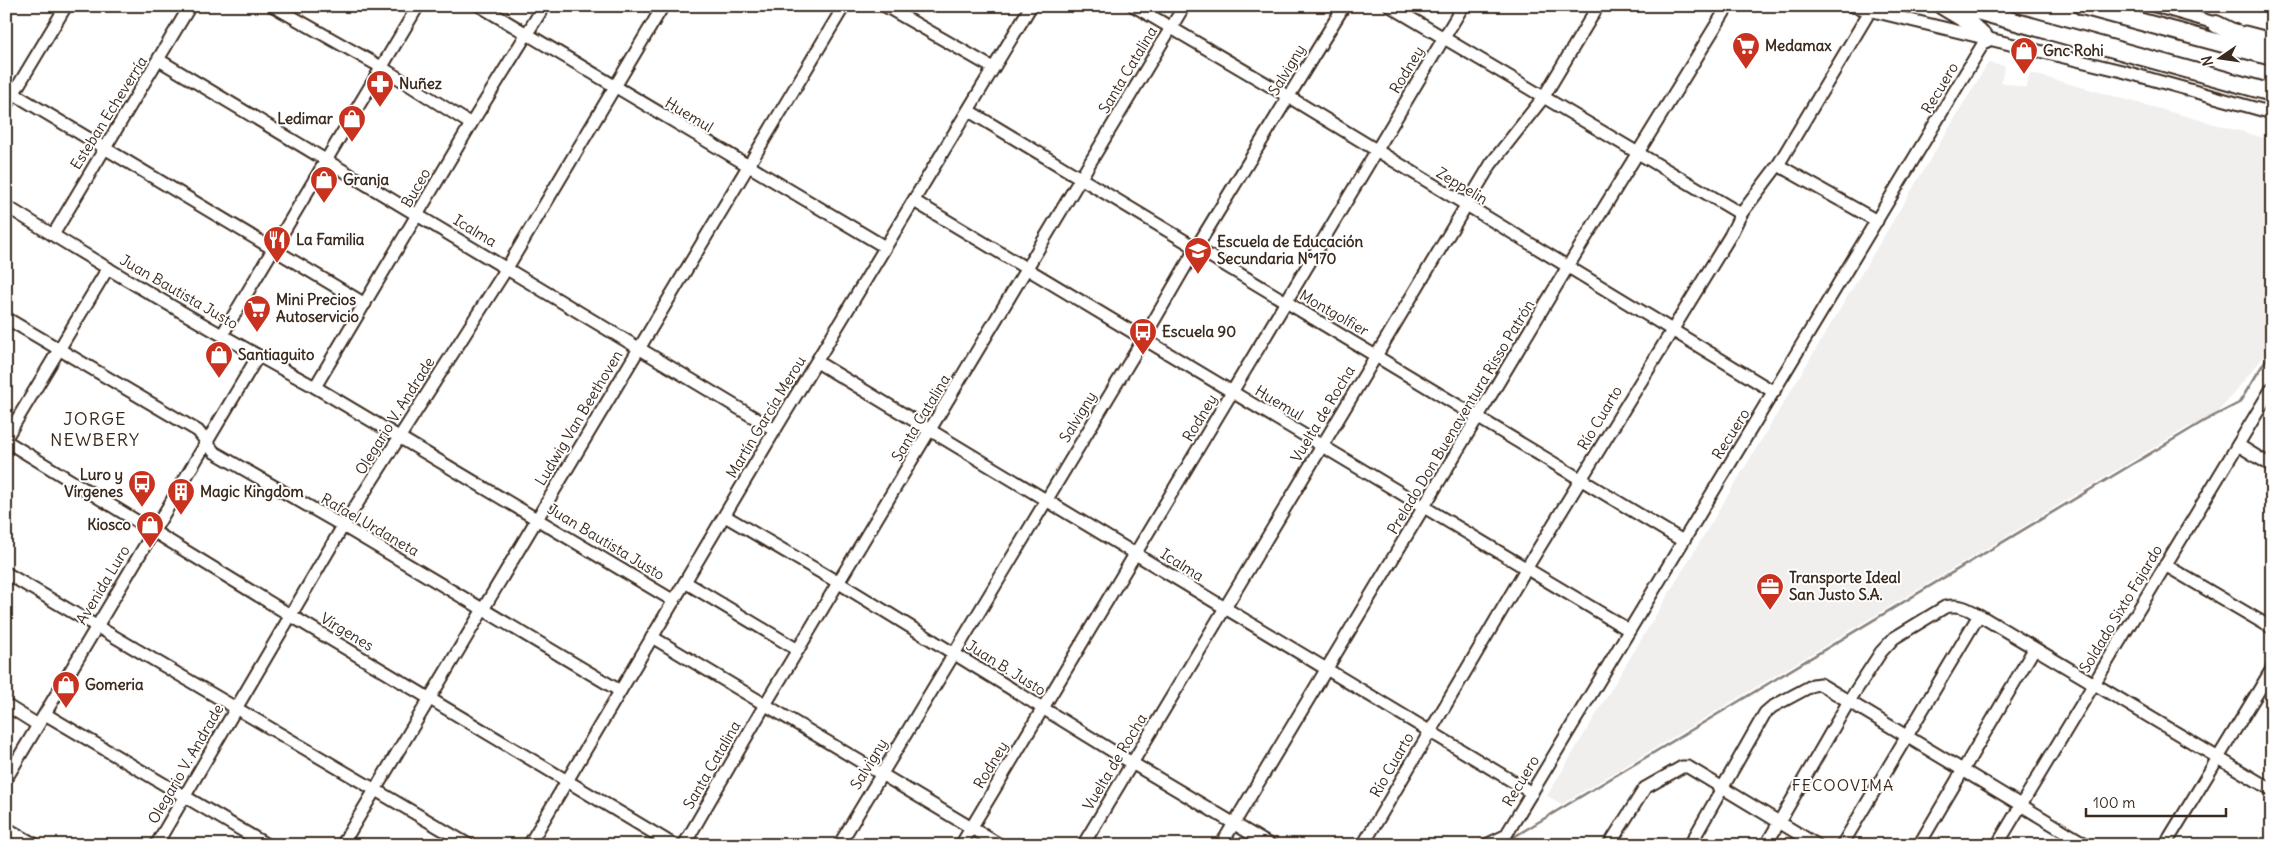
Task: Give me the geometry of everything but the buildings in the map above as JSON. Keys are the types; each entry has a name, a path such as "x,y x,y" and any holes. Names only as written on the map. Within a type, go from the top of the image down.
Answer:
{"highway":[{"path":"1942,6 1967,21 1986,40"},
{"path":"1959,6 2272,93"},
{"path":"2082,6 2272,57"},
{"path":"2216,24 2272,52"}],"street":[{"path":"6,106 10,92 66,6"},
{"name":"Esteban Echeverría","path":"53,235 190,6"},
{"path":"273,6 381,67 471,124"},
{"path":"222,335 418,6"},
{"name":"Huemul","path":"480,6 747,167 885,247"},
{"name":"Buceo","path":"315,387 471,124 544,6"},
{"name":"Olegario V. Andrade","path":"156,845 343,526 398,436 507,268 616,88 663,6"},
{"name":"Ludwig Van Beethoven","path":"342,845 638,347 844,6"},
{"path":"885,6 993,68"},
{"name":"Martín García Merou","path":"528,845 775,430 1031,6"},
{"name":"Zeppelin","path":"1134,6 1288,97 1375,152 1774,392"},
{"name":"Santa Catalina","path":"684,845 766,703 840,583 1184,6"},
{"name":"Salvigny","path":"839,845 1144,338 1196,248 1344,6"},
{"path":"1390,6 1741,214"},
{"name":"Rodney","path":"961,845 1464,6"},
{"name":"Vuelta de Rocha","path":"1083,845 1491,164 1543,98 1598,6"},
{"name":"Prelado Don Buenaventura Risso Patrón","path":"1221,845 1328,670 1567,268 1639,154 1728,6"},
{"path":"1852,6 1986,40 2122,71 2272,113"},
{"path":"2155,6 2272,40"},
{"name":"Río Cuarto","path":"1363,845 1526,569 1730,236 1741,214 1778,164 1870,11"},
{"name":"Recuero","path":"1503,841 1986,40"},
{"name":"Icalma","path":"159,60 327,159 775,430"},
{"path":"10,92 365,304"},
{"name":"Montgolfier","path":"969,111 1683,541"},
{"path":"1778,164 1877,221"},
{"name":"Huemul","path":"914,201 1629,630"},
{"name":"Juan Bautista Justo","path":"6,206 108,268 258,356 315,387 674,600"},
{"path":"6,440 108,268"},
{"name":"Rafael Urdaneta","path":"6,318 198,431 214,452 343,526 620,691"},
{"name":"Avenida Luro","path":"6,778 258,356"},
{"name":"Icalma","path":"817,362 1532,793"},
{"name":"Soldado Sixto Fajardo","path":"1997,845 2272,388"},
{"name":"Vírgenes","path":"6,440 290,615 674,845"},
{"path":"2238,445 2272,466"},
{"name":"Juan B. Justo","path":"725,516 840,583 1043,709 1270,845"},
{"path":"2165,565 2272,628"},
{"path":"6,573 470,845"},
{"path":"685,582 798,650"},
{"path":"1766,845 1849,701 1881,652 1894,638 1945,608 1960,605 2272,790"},
{"path":"1842,845 1979,615"},
{"path":"652,637 766,703 1000,845"},
{"path":"1919,845 2034,649"},
{"path":"2165,845 2272,669"},
{"path":"1690,845 1765,713 1772,707 1813,684 1820,684 2087,845"},
{"path":"6,705 38,725"},
{"path":"45,714 266,845"},
{"path":"1609,845 1645,788 1682,767 1688,767 1817,845"},
{"path":"6,828 36,845"},
{"path":"1486,845 1503,841"}],"shaded area":[{"name":"Transporte Ideal San Justo S.A.","path":"1988,63 2005,66 2001,82 2026,88 2030,73 2272,140 2272,340 2261,360 2213,418 2188,427 1562,804 1547,796"}],"waterway":[{"path":"1507,841 2204,421 2239,403 2272,350"}],"place":[{"name":"Medamax","path":"1746,70"},
{"name":"Gnc Rohi","path":"2024,75"},
{"name":"Nuñez","path":"380,108"},
{"name":"Ledimar","path":"352,143"},
{"name":"Granja","path":"324,204"},
{"name":"La Familia","path":"277,264"},
{"name":"Escuela de Educación Secundaria Nº170","path":"1198,275"},
{"name":"Mini Precios Autoservicio","path":"257,333"},
{"name":"Escuela 90","path":"1143,356"},
{"name":"Santiaguito","path":"219,379"},
{"name":"Luro y Vírgenes","path":"142,508"},
{"name":"Magic Kingdom","path":"181,516"},
{"name":"Kiosco","path":"150,549"},
{"name":"Transporte Ideal San Justo S.A.","path":"1770,611"},
{"name":"Gomeria","path":"66,709"}],"district":[{"name":"JORGE NEWBERY","path":"95,429"},
{"name":"FECOOVIMA","path":"1843,785"}]}
